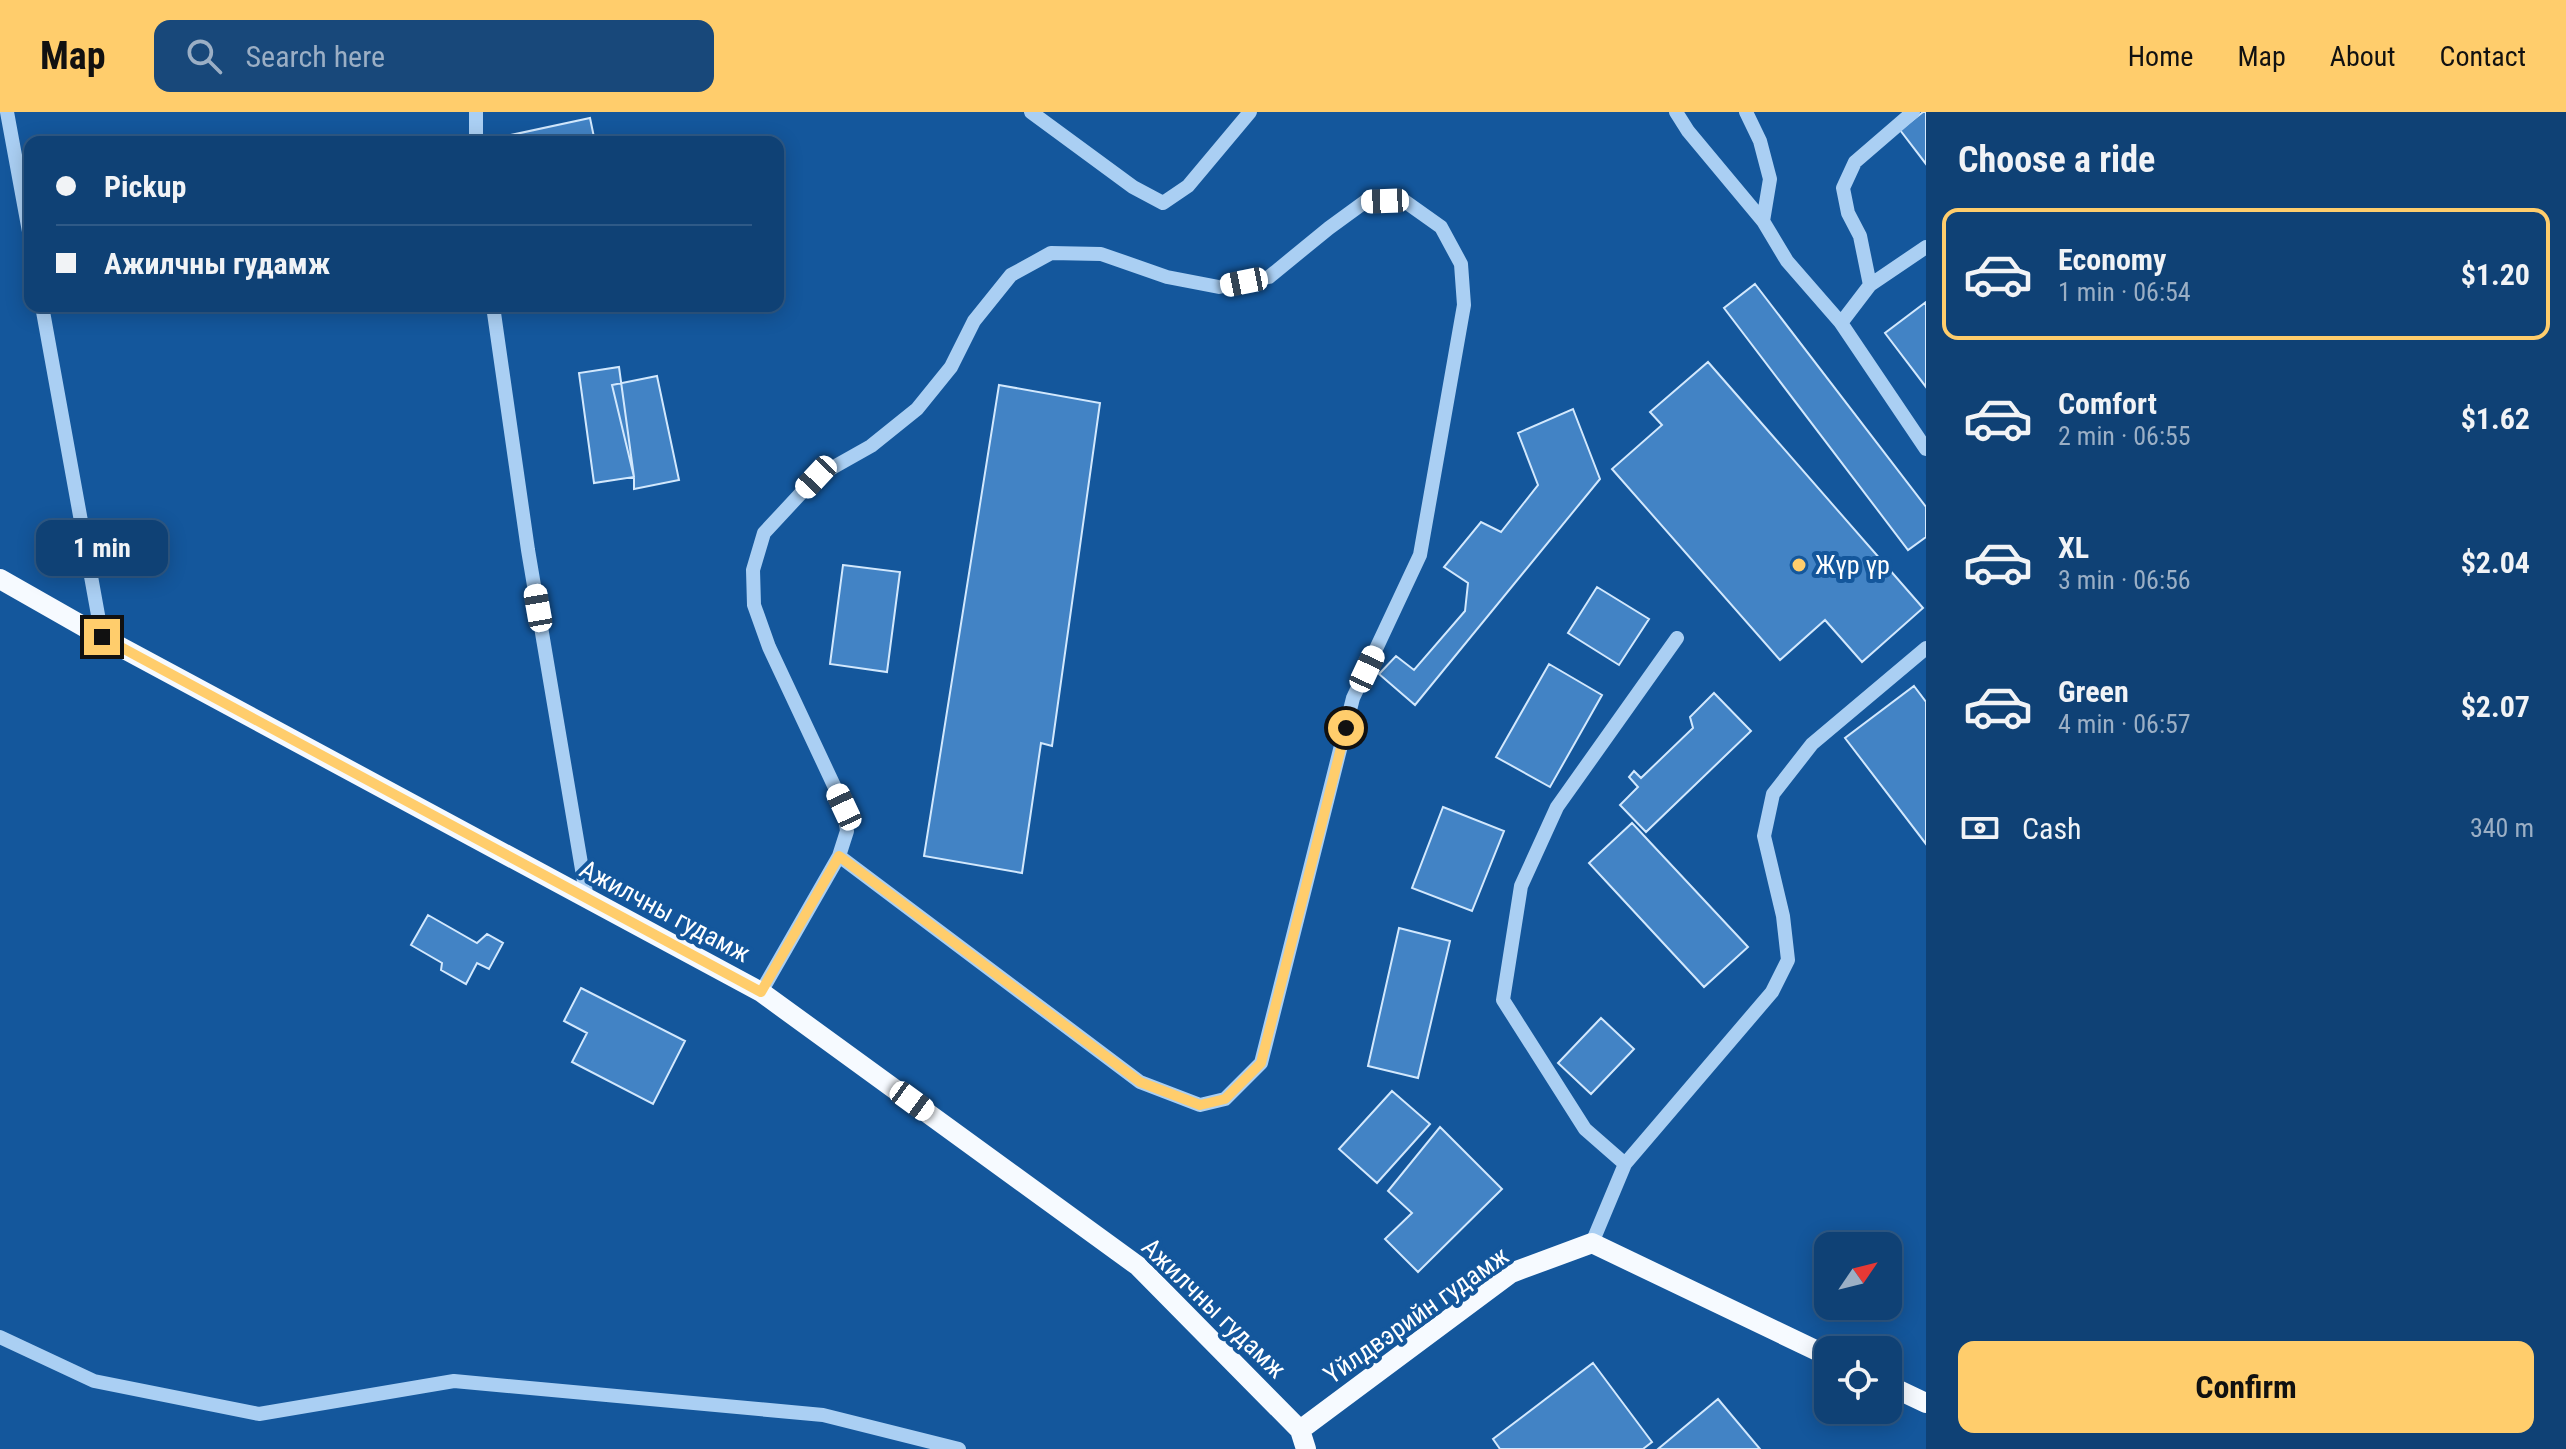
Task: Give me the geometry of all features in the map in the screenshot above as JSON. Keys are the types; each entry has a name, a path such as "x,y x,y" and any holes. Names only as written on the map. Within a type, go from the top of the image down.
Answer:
{"main road":[{"name":"Ажилчны гудамж","path":"0,579 761,992 1138,1266 1303,1439"},
{"name":"Yйлдвэрийн гудамж","path":"1303,1439 1511,1273 1592,1243"},
{"path":"1592,1243 1814,1349"},
{"path":"1902,1392 1926,1403"}],"street":[{"path":"7,112 24,204"},
{"path":"476,112 476,136"},
{"path":"1031,112 1133,187 1163,203 1188,186 1250,112"},
{"path":"1676,112 1688,131 1763,221 1787,261 1841,323 1926,449"},
{"path":"1746,112 1760,141 1770,179 1763,221"},
{"path":"1870,285 1860,236 1848,213 1843,188 1855,162 1913,112"},
{"path":"761,992 839,856 847,831 844,807 769,647 754,605 753,570 764,533 816,477 871,446 917,409 951,367 974,321 1011,275 1051,253 1101,254 1167,277 1219,287 1269,277 1366,201 1403,200 1441,227 1461,264 1464,305 1420,555 1353,698 1261,1063 1225,1099 1200,1105 1140,1082 839,856"},
{"path":"1841,323 1870,285 1926,247"},
{"path":"43,312 102,637"},
{"path":"494,312 528,550 587,899"},
{"path":"1625,1164 1585,1129 1503,1000 1521,886 1557,807 1677,638"},
{"path":"1592,1243 1625,1164 1772,992 1788,960 1783,916 1764,836 1773,794 1812,744 1926,649"},
{"path":"0,1337 94,1381 259,1414 454,1381 823,1415 959,1449"}],"building":[{"path":"1926,112 1926,164 1900,130"},
{"path":"590,118 594,136 506,136"},
{"path":"1755,284 1926,507 1926,537 1908,550 1724,308"},
{"path":"1926,302 1926,387 1885,333"},
{"path":"1708,362 1923,608 1862,662 1825,620 1780,660 1612,469 1662,425 1650,412"},
{"path":"619,367 634,477 594,483 579,373"},
{"path":"657,376 679,480 634,489 634,477 612,385"},
{"path":"999,385 1100,403 1052,746 1041,743 1022,873 924,856"},
{"path":"1573,409 1600,479 1415,705 1379,674 1396,656 1414,670 1465,611 1468,583 1444,567 1481,522 1501,532 1538,485 1518,433"},
{"path":"843,565 900,572 887,672 830,664"},
{"path":"1597,587 1649,619 1619,665 1568,633"},
{"path":"1549,664 1602,695 1550,787 1496,757"},
{"path":"1914,686 1926,702 1926,844 1845,738"},
{"path":"1714,693 1751,731 1646,832 1620,805 1638,787 1629,777 1634,771 1641,778 1693,728 1690,717"},
{"path":"1443,807 1504,831 1472,911 1412,888"},
{"path":"1632,823 1748,947 1704,987 1589,863"},
{"path":"428,915 477,943 487,934 503,943 489,969 477,963 466,984 441,970 442,963 411,945"},
{"path":"1399,928 1450,941 1418,1078 1368,1066"},
{"path":"581,988 685,1041 653,1104 572,1062 587,1033 564,1021"},
{"path":"1601,1018 1634,1049 1591,1094 1558,1063"},
{"path":"1392,1091 1430,1124 1377,1183 1339,1149"},
{"path":"1440,1127 1502,1189 1418,1272 1385,1239 1412,1213 1388,1191"},
{"path":"1593,1363 1652,1442 1643,1449 1500,1449 1493,1439"},
{"path":"1718,1399 1760,1449 1658,1449"}],"place":[{"name":"Жүр үр","path":"1799,565"}],"route":[{"path":"102,637 761,992 839,856 1140,1082 1200,1105 1225,1099 1261,1063 1346,728"}]}
